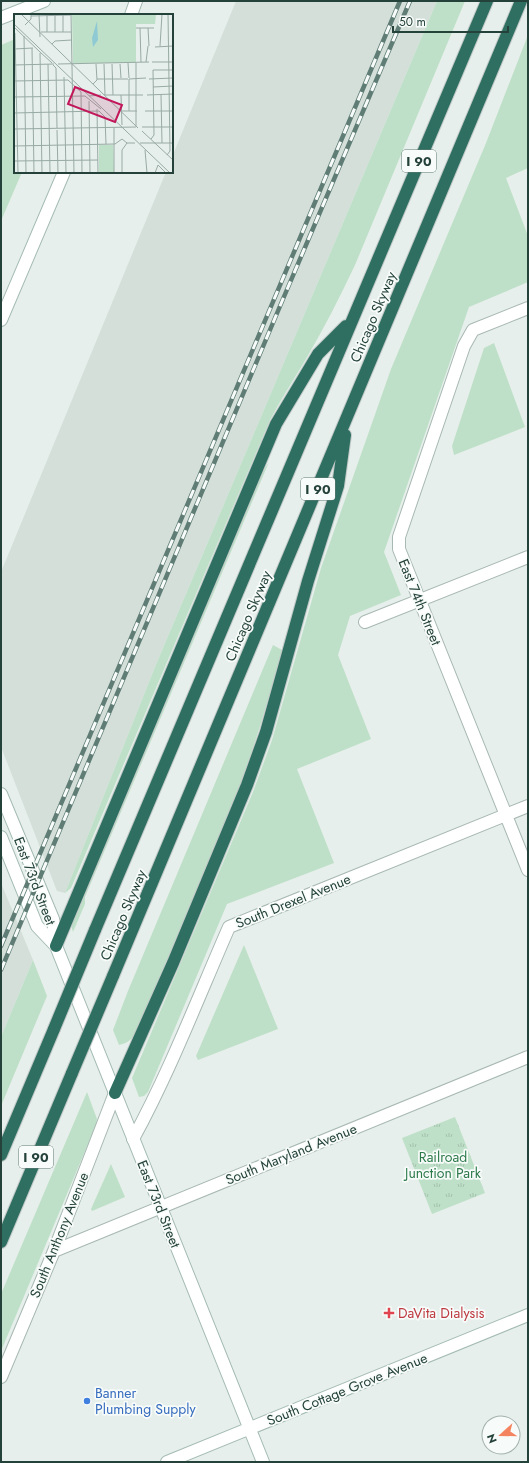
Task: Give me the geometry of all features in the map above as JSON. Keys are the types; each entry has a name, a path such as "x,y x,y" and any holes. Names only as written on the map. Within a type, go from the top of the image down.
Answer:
{"highway":[{"name":"Chicago Skyway","path":"1,1155 487,1"},
{"name":"Chicago Skyway","path":"1,1242 347,420 521,1"},
{"path":"56,946 276,424 318,354 351,321"},
{"path":"115,1093 182,942 247,786 266,732 308,581 338,486 347,420"}],"street":[{"path":"1,18 44,1"},
{"path":"130,14 136,1"},
{"path":"1,320 64,173"},
{"name":"East 74th Street","path":"528,308 474,330 464,346 400,537 399,549 528,870"},
{"path":"365,622 528,557"},
{"name":"East 73rd Street","path":"1,794 53,919 56,946 263,1462"},
{"name":"South Drexel Avenue","path":"133,1139 147,1115 229,927 528,806"},
{"name":"East 73rd Street","path":"1,837 37,926 56,946"},
{"name":"South Maryland Avenue","path":"54,1251 160,1206 528,1057"},
{"name":"South Anthony Avenue","path":"1,1376 54,1251 115,1093"},
{"name":"South Cottage Grove Avenue","path":"167,1462 528,1315"}],"shaded area":[{"path":"236,1 437,1 155,667 65,893 57,891 1,747 1,572 166,173 173,173 173,155"},
{"path":"1,883 33,960 1,1037"}],"green space":[{"path":"437,1 465,1 355,265 319,336 270,420 71,888 65,893 155,667"},
{"path":"528,35 528,168 506,178 528,236 528,282 469,307 384,552 401,595 350,616 338,655 371,739 297,769 334,863 227,904 148,1092 144,1096 139,1097 132,1078 253,792 272,740 321,568 391,369 486,143"},
{"path":"14,39 14,173 22,173 1,221 1,45"},
{"path":"494,343 525,427 454,455 452,446 484,348"},
{"path":"269,462 85,897 85,904 73,932 71,925 260,476"},
{"path":"273,645 282,650 250,758 237,793 138,1029 130,1040 119,1045 113,1030 128,991"},
{"path":"244,945 278,1029 198,1060 196,1056"},
{"path":"33,960 47,996 1,1106 1,1037"},
{"path":"87,1092 97,1119 96,1125 1,1351 1,1294"},
{"name":"Railroad Junction Park","path":"455,1117 485,1193 432,1214 402,1138"},
{"path":"111,1164 125,1197 92,1211 91,1209"}],"railway":[{"path":"1,946 400,1"},
{"path":"1,970 410,1"}],"place":[{"name":"DaVita Dialysis","path":"389,1313"},
{"name":"Banner Plumbing Supply","path":"87,1401"}]}
